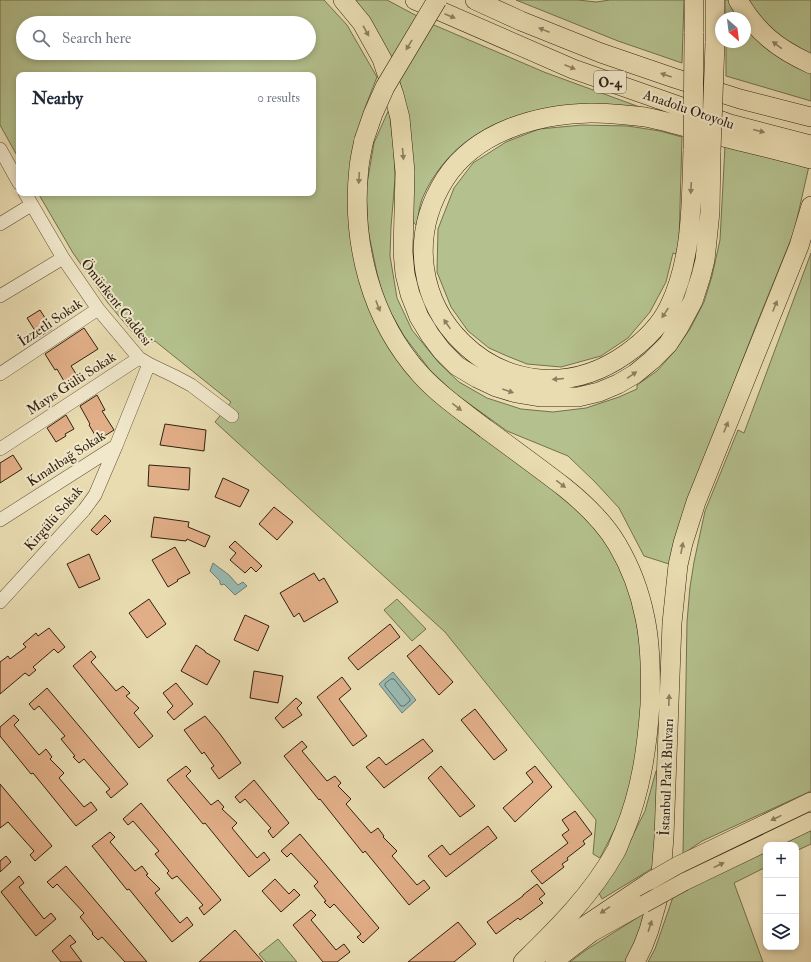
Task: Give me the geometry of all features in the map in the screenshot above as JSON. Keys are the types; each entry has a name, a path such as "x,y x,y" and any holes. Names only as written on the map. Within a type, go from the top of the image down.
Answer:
{"highway":[{"path":"343,0 362,23 382,59 400,118 405,172 403,252 405,274 410,294 417,311 430,335 442,351 457,366 496,387 516,393 540,397 578,397 618,384 635,374 668,344 680,327 693,302 705,260 710,212 702,150 694,33 694,0"},
{"name":"Anadolu Otoyolu","path":"415,0 572,69 730,124 811,144"},
{"path":"437,0 385,87 373,114 364,140 359,166 357,214 363,260 370,286 380,311 392,335 404,354 437,391 578,498 605,527 617,544 635,581 645,617 650,663 648,732 644,764 636,799 628,822 616,850 596,882 562,924 523,962"},
{"name":"Anadolu Otoyolu","path":"475,0 528,24 601,53 740,99 811,117"},
{"path":"715,0 715,43 702,150 690,222 688,247 677,289 668,309 652,331 642,342 619,359 607,365 573,377 541,379 519,375 502,369 484,359 466,347 444,320 435,305 425,271 423,251 427,221 440,188 460,161 490,138 507,130 527,122 552,117 592,113 617,114 647,118 811,159"},
{"path":"738,0 752,22 763,34 791,55 811,64"},
{"name":"İstanbul Park Bulvarı","path":"635,962 649,930 660,887 664,837 672,623 678,565 683,543 696,502 794,260 810,212"}],"main road":[{"path":"529,962 650,881 678,865 811,801"},
{"path":"554,962 592,933 684,882 811,821"}],"street":[{"path":"0,149 16,178"},
{"name":"Ömürkent Caddesi","path":"26,196 63,258 98,309 144,361 191,386 232,416"},
{"path":"0,224 31,205"},
{"path":"0,296 63,258"},
{"name":"İzzetli Sokak","path":"0,374 98,309"},
{"name":"Kınalıbağ Sokak","path":"0,520 116,446 144,361"},
{"name":"Mayıs Gülü Sokak","path":"0,448 144,361"},
{"name":"Kirgülü Sokak","path":"0,602 96,495 116,446"}],"green space":[{"path":"0,0 324,0 347,25 377,77 366,105 355,141 350,177 385,334 603,533 631,586 644,671 638,768 622,815 600,858 593,854 596,820 445,632 215,422 231,402 155,341 143,345 108,303 73,253 40,196 316,196 316,72 16,72 16,154 0,125"},
{"path":"355,0 387,0 434,25 544,72 656,113 540,111 516,116 482,131 453,153 441,167 422,199 417,226 412,221 409,120 400,83 388,54"},
{"path":"516,0 578,0 596,2 610,0 684,0 682,63 618,41"},
{"path":"725,0 732,0 739,12 725,12"},
{"path":"745,0 811,0 811,58 777,38"},
{"path":"751,25 811,70 811,101 726,76 726,48 751,48"},
{"path":"389,109 394,150 395,179 390,256 397,298 412,330 439,363 459,382 487,398 521,409 553,412 586,408 619,397 637,389 637,385 657,371 674,352 690,329 704,302 712,276 720,240 725,146 809,166 794,232 713,436 672,565 644,556 619,508 568,456 507,431 453,392 430,370 404,336 384,301 368,230 366,190 374,143"},
{"path":"582,125 628,126 660,131 682,137 679,242 676,254 673,253 666,282 650,312 628,338 601,356 561,367 527,364 489,348 468,331 451,307 437,272 438,229 454,188 473,163 506,142 539,129"},
{"path":"811,253 811,791 702,841 683,854 687,622 694,562 705,511 738,430 744,433"},
{"path":"397,599 426,629 412,641 384,610"},
{"path":"656,771 663,771 656,866 602,899 599,893 618,865 645,811"},
{"path":"811,828 811,844 799,850 799,842 783,842"},
{"path":"763,852 763,868 734,883 763,962 648,962 655,949 673,897"},
{"path":"648,911 626,962 570,962 586,950"},
{"path":"278,939 297,962 266,962 259,954"}],"water":[{"path":"213,563 229,575 238,585 243,582 247,586 235,595 224,584 221,585 220,581 210,571"},
{"path":"393,672 416,700 402,713 379,684"}],"building":[{"path":"40,310 52,329 39,337 27,318"},
{"path":"84,328 98,349 71,366 80,380 68,388 57,369 55,370 45,354"},
{"path":"97,395 105,410 102,411 114,430 98,440 80,406"},
{"path":"66,415 74,429 65,434 66,436 56,442 47,428"},
{"path":"165,424 206,430 204,451 160,445"},
{"path":"13,455 22,469 0,483 0,463"},
{"path":"149,465 190,468 189,490 148,486"},
{"path":"223,478 249,490 240,507 215,497"},
{"path":"274,507 293,522 277,540 259,524"},
{"path":"105,515 111,521 97,535 91,530"},
{"path":"154,517 189,522 188,527 210,536 205,547 187,539 186,541 151,537"},
{"path":"235,541 262,566 256,572 251,567 245,573 230,560 236,553 229,547"},
{"path":"175,547 190,573 168,587 152,560"},
{"path":"89,554 100,579 79,588 67,564"},
{"path":"314,573 319,581 324,578 338,602 304,622 299,613 294,617 280,593"},
{"path":"149,599 166,624 147,638 129,613"},
{"path":"245,615 269,626 258,651 234,640"},
{"path":"390,624 400,637 358,670 348,658"},
{"path":"49,628 65,647 58,653 54,649 33,667 36,670 29,676 25,673 0,694 0,662 8,656 10,659 26,647 23,644 36,633 38,636"},
{"path":"196,645 220,661 207,685 181,671"},
{"path":"420,645 453,682 439,695 407,656"},
{"path":"91,651 96,657 91,662 116,691 123,686 130,693 126,696 139,708 134,713 153,736 139,748 73,666"},
{"path":"254,671 283,676 278,703 250,698"},
{"path":"342,677 351,689 339,699 367,736 353,746 317,697"},
{"path":"176,683 193,704 174,720 167,712 173,706 163,693"},
{"path":"47,688 128,784 111,798 106,792 110,789 84,759 79,763 73,757 75,756 61,739 65,736 39,706 34,710 29,704"},
{"path":"296,698 302,703 297,708 302,715 283,728 275,718"},
{"path":"475,709 507,750 494,760 461,720"},
{"path":"14,715 19,720 14,725 39,755 46,749 52,757 50,759 64,773 59,778 84,807 91,802 97,810 76,826 33,773 31,774 0,736 0,727"},
{"path":"205,716 241,763 219,779 211,768 214,766 204,752 202,754 184,730"},
{"path":"423,739 433,751 384,788 366,767 379,757 386,765"},
{"path":"302,741 307,747 302,751 327,781 335,776 341,783 338,786 351,799 346,804 371,833 378,828 384,836 383,837 397,851 392,856 417,885 424,880 430,888 409,905 365,851 363,853 284,756"},
{"path":"186,766 191,771 186,776 211,805 218,800 224,807 222,809 237,823 232,828 257,858 264,852 270,860 249,877 205,823 203,824 167,780"},
{"path":"441,766 475,806 460,817 428,778"},
{"path":"535,766 552,787 515,822 503,808 533,782 526,773"},
{"path":"254,780 289,823 273,838 268,831 271,828 245,799 240,803 235,797"},
{"path":"0,784 52,846 35,861 30,855 34,851 8,822 0,828"},
{"path":"141,803 221,900 204,915 199,908 203,905 177,876 172,879 167,873 169,871 155,854 159,851 133,821 128,825 123,819"},
{"path":"575,811 592,834 583,841 585,844 567,858 568,860 562,864 564,867 542,884 531,871 568,843 562,835 569,830 562,820"},
{"path":"488,826 497,838 446,877 428,856 442,845 450,855"},
{"path":"110,832 115,837 110,842 135,871 142,866 148,874 146,875 160,889 155,893 180,923 187,917 193,925 172,942 129,889 127,890 92,846"},
{"path":"300,834 379,928 363,943 357,937 361,934 334,904 330,908 324,902 326,901 314,886 318,882 291,853 287,857 281,851"},
{"path":"6,856 11,862 0,872 0,861"},
{"path":"66,866 147,962 125,962 102,937 98,940 92,934 93,933 80,917 84,913 57,884 53,888 47,882"},
{"path":"19,876 24,883 19,887 44,919 51,913 56,919 36,936 1,892"},
{"path":"275,879 289,894 294,889 300,895 281,912 262,891"},
{"path":"537,884 545,894 539,899 543,903 520,920 518,918 496,934 487,922"},
{"path":"311,910 316,915 311,920 336,950 344,944 350,952 337,962 323,962 293,925"},
{"path":"458,922 476,944 454,962 408,962"},
{"path":"235,930 263,962 199,962"},
{"path":"70,935 76,942 70,946 82,962 61,962 52,951"}]}
